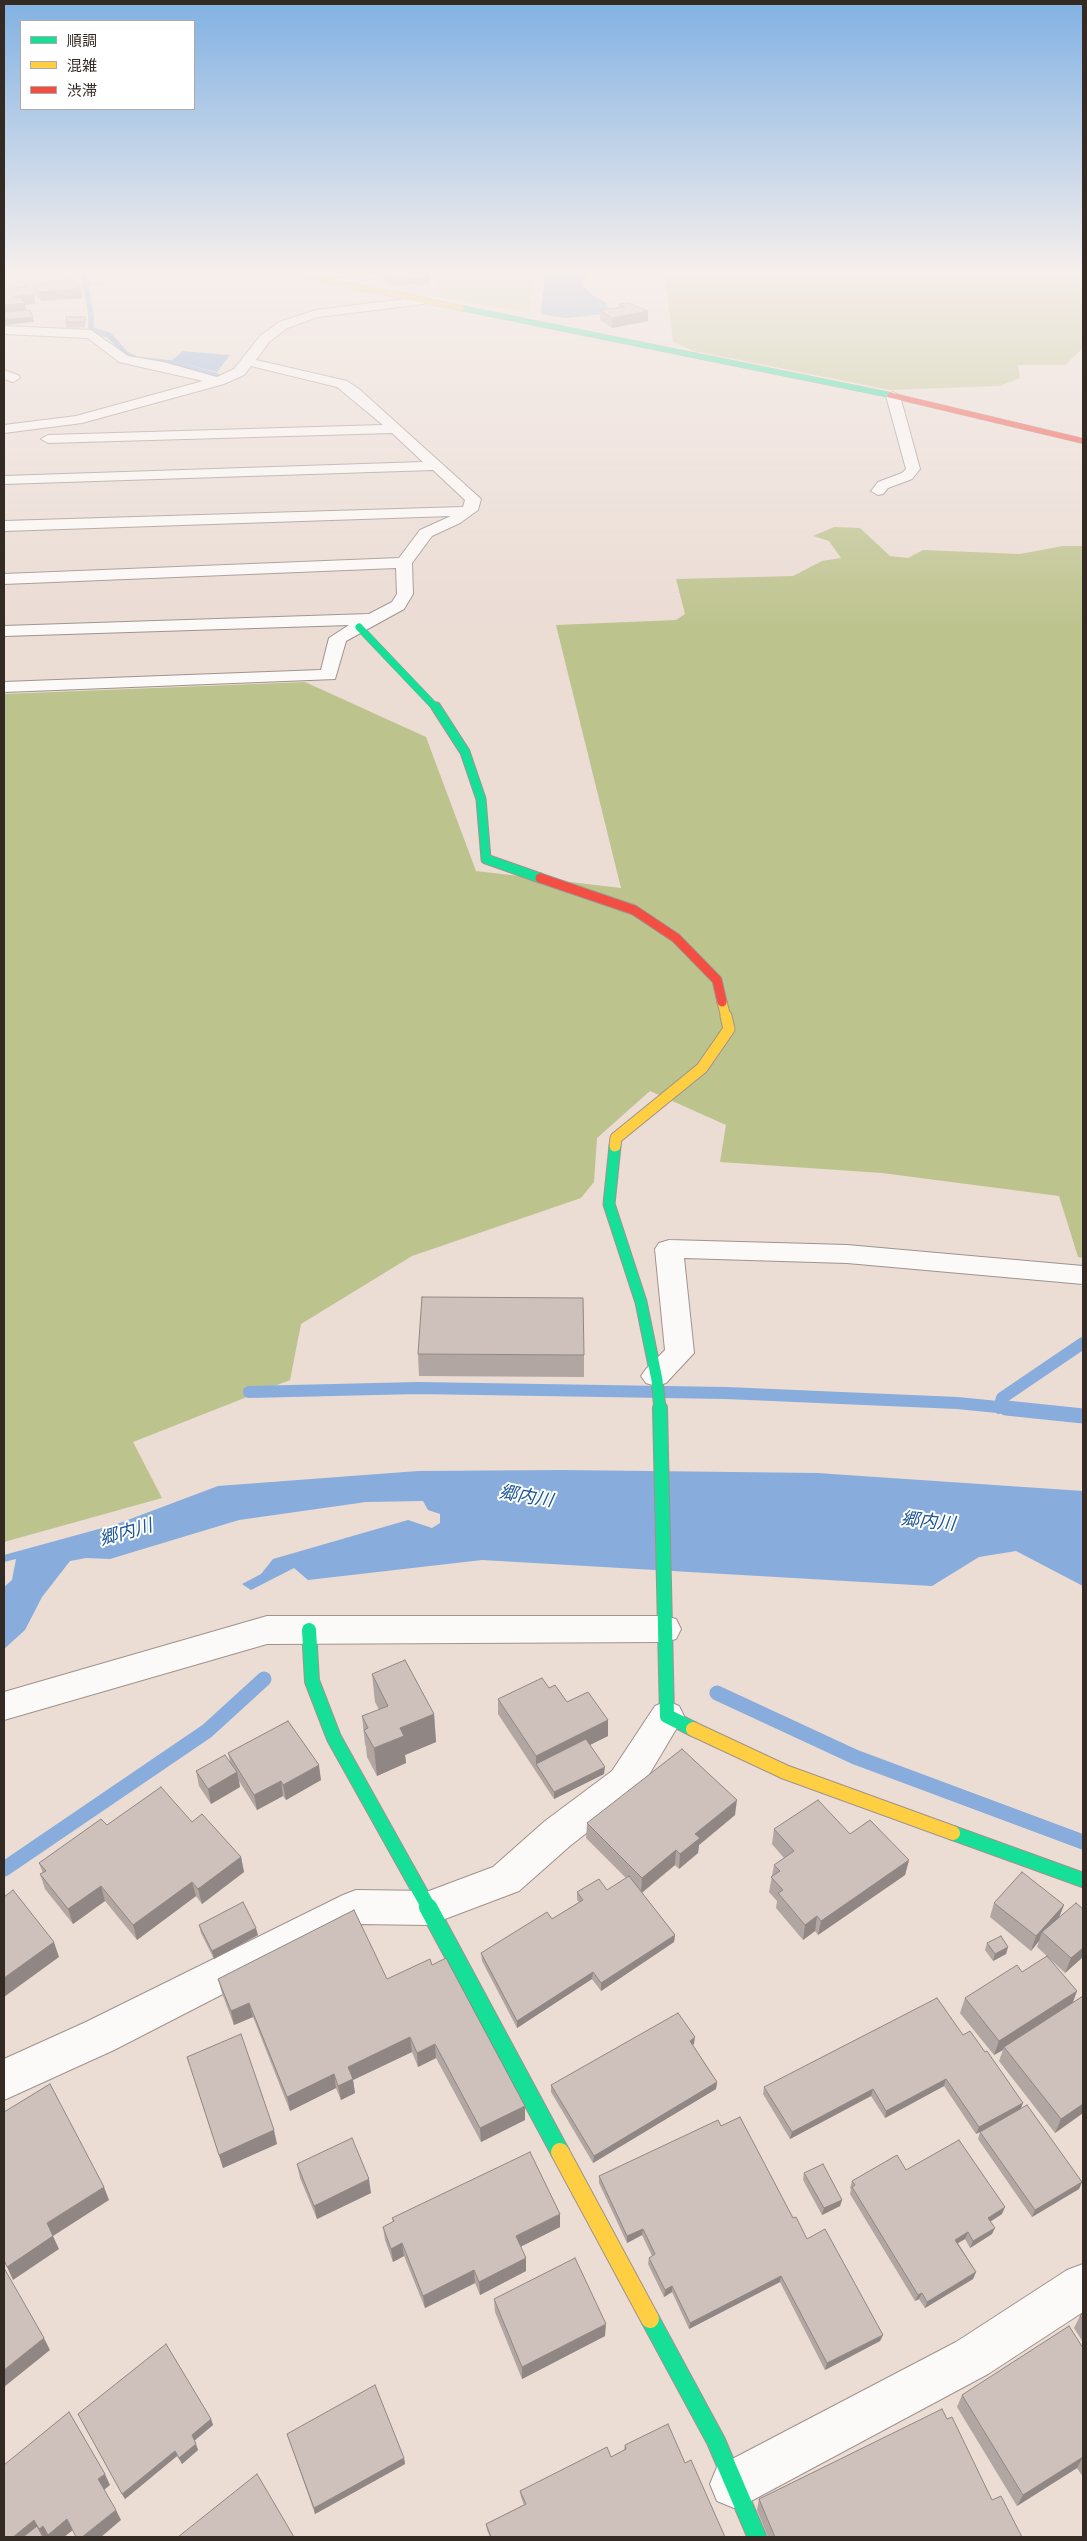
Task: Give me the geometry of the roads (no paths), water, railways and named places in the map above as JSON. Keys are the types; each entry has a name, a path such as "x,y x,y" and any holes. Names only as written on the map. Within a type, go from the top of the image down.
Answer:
{"street":[{"path":"4,428 77,420 177,393"},
{"path":"4,687 329,675 338,638 398,605 405,594 404,563 426,533 455,520 473,507 473,499 355,393"},
{"path":"876,393 1083,441"},
{"path":"878,491 883,485 908,476 913,470 893,396"},
{"path":"4,440 395,429"},
{"path":"4,480 436,466"},
{"path":"4,526 468,511"},
{"path":"4,578 404,563"},
{"path":"4,631 374,618"},
{"path":"4,2080 100,2036 356,1906 428,1908 506,1879 558,1833 625,1782 667,1716 662,1430 657,1378 641,1302 609,1204 616,1138 702,1068 729,1029 717,980 676,938 634,910 486,859 482,799 465,752 442,714 358,627"},
{"path":"657,1378 680,1353 669,1249 847,1254 1083,1275"},
{"path":"4,1706 267,1630 666,1622"},
{"path":"308,1630 312,1681 334,1738 716,2441 757,2537"},
{"path":"667,1716 785,1772 1083,1880"},
{"path":"734,2484 972,2358 1083,2286"}],"water":[{"name":"郷内川","path":"562,1470 817,1473 1083,1491 1083,1586 1016,1551 979,1557 932,1586 482,1560 308,1580 294,1568 251,1590 242,1584 261,1574 273,1559 408,1520 432,1528 440,1523 440,1514 428,1510 423,1501 366,1502 239,1520 110,1559 86,1558 70,1561 42,1597 25,1630 4,1649 4,1587 12,1580 16,1559 4,1562 4,1555 117,1524 218,1486 418,1471"}],"waterway":[{"path":"999,1407 1002,1398 1083,1343"},
{"path":"249,1392 418,1388 726,1393 957,1403 999,1407"},
{"path":"999,1407 1018,1409"},
{"path":"1006,1408 1083,1416"},
{"path":"4,1869 207,1731 264,1679"},
{"path":"717,1693 855,1757 1083,1842"}]}
